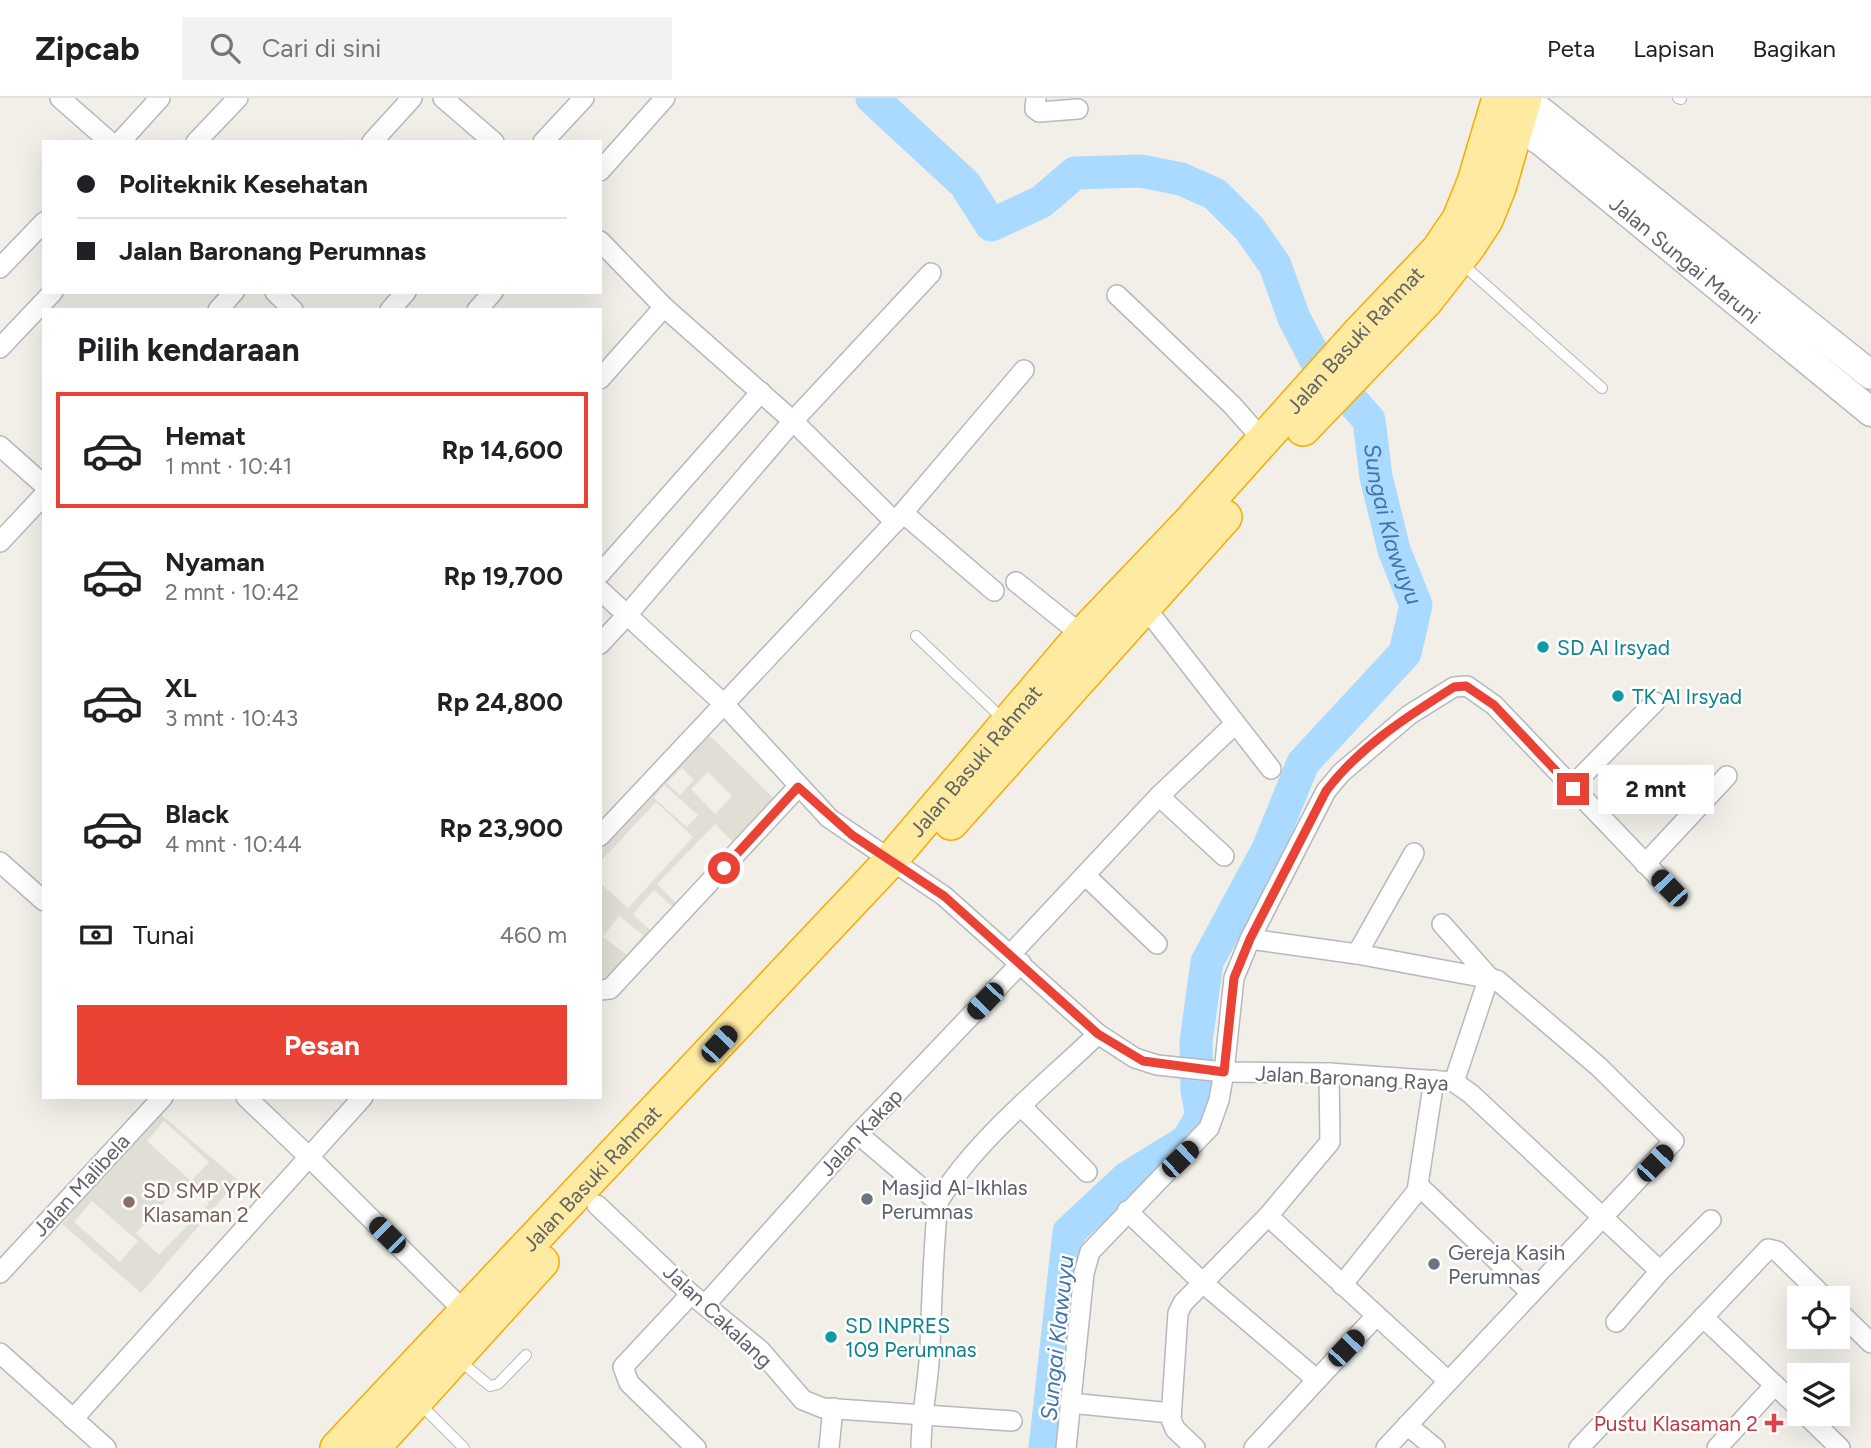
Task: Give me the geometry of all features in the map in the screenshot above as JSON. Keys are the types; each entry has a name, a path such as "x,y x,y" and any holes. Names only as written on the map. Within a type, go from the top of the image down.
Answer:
{"highway":[{"name":"Jalan Basuki Rahmat","path":"1366,343 1426,301 1486,220 1515,105"},
{"name":"Jalan Basuki Rahmat","path":"898,867 1007,723 1082,635 1196,533 1366,343 1459,219 1515,105"},
{"name":"Jalan Basuki Rahmat","path":"373,1448 457,1358 474,1322 898,867 1145,607 1263,440 1294,422"},
{"name":"Jalan Basuki Rahmat","path":"337,1448 597,1205 688,1091"}],"main road":[{"name":"Jalan Sungai Maruni","path":"1515,105 1871,375"},
{"name":"Jalan Sungai Maruni","path":"1515,105 1871,412"}],"street":[{"path":"60,98 108,140"},
{"path":"122,140 160,98"},
{"path":"198,140 238,98"},
{"path":"374,140 412,98"},
{"path":"443,98 492,140"},
{"path":"545,140 584,98"},
{"path":"602,169 665,98"},
{"path":"1036,98 1038,112 1078,109"},
{"path":"0,268 42,224"},
{"path":"602,243 664,307 899,517 994,592"},
{"path":"602,642 793,421 931,273"},
{"path":"0,348 51,294"},
{"path":"220,308 232,294"},
{"path":"277,294 291,308"},
{"path":"392,308 404,294"},
{"path":"479,308 490,294"},
{"path":"1117,295 1263,440"},
{"path":"602,377 664,307"},
{"path":"602,834 899,517 1024,370"},
{"path":"602,572 761,392"},
{"path":"0,446 42,483"},
{"path":"0,542 42,497"},
{"path":"1016,582 1082,635"},
{"name":"Jalan Baronang Raya","path":"602,592 724,704 829,818 944,896 1098,1034 1135,1058 1157,1065 1221,1071 1329,1073 1454,1082 1471,1094 1660,1271"},
{"path":"1145,607 1271,769"},
{"path":"1066,1448 1087,1262 1095,1244 1209,1128 1219,1101 1231,989 1250,939 1331,785 1392,728 1454,687 1466,686 1494,705 1669,888"},
{"path":"1572,787 1655,702"},
{"name":"Jalan Kakap","path":"696,1448 629,1383 623,1367 698,1300 858,1134 1016,959 1085,875 1159,796 1234,724"},
{"path":"1645,864 1727,776"},
{"path":"602,990 610,989 650,949 798,787"},
{"path":"1159,796 1224,856"},
{"path":"1357,954 1414,853"},
{"path":"0,862 42,899"},
{"path":"1085,875 1157,944"},
{"path":"1386,1448 1447,1380 1673,1145 1673,1139 1598,1066 1515,993 1489,977 1442,924"},
{"path":"1250,939 1489,977"},
{"path":"1454,1082 1489,977"},
{"path":"921,1448 921,1413 930,1349 930,1299 938,1202 950,1181 1098,1034"},
{"path":"1195,1448 1175,1429 1171,1413 1175,1324 1183,1303 1268,1216 1330,1142 1329,1073"},
{"path":"1342,1285 1419,1186 1434,1080"},
{"name":"Jalan Malibela","path":"0,1273 161,1099"},
{"path":"248,1099 474,1322"},
{"path":"73,1419 361,1099"},
{"path":"1022,1107 1087,1171"},
{"path":"858,1134 938,1202"},
{"path":"1419,1186 1531,1293"},
{"name":"Jalan Cakalang","path":"597,1205 698,1300 760,1350 803,1399 816,1406 1012,1421"},
{"path":"1127,1211 1203,1283 1316,1379"},
{"path":"1268,1216 1447,1380"},
{"path":"1616,1322 1660,1271 1710,1220"},
{"path":"1579,1448 1768,1249 1777,1251 1813,1286"},
{"path":"1254,1448 1376,1316"},
{"path":"1703,1317 1787,1396"},
{"path":"1850,1323 1871,1343"},
{"path":"0,1353 106,1448"},
{"path":"1717,1448 1775,1385"},
{"path":"1070,1403 1171,1413"},
{"path":"830,1448 832,1408"},
{"path":"1408,1425 1435,1448"},
{"path":"1817,1426 1840,1448"}],"lane":[{"path":"1458,260 1602,388"},
{"path":"916,636 1007,723"},
{"path":"457,1358 490,1387 498,1384 526,1355"},
{"path":"416,1401 464,1448"}],"shaded area":[{"path":"707,733 786,810 602,995 602,885 628,908 693,837 656,802 602,860 602,841","holes":["682,768 694,780 680,795 667,783","708,772 732,796 715,814 691,789","664,785 698,815 687,827 654,798","715,824 736,845 678,905 657,884","654,890 676,910 654,934 633,914","619,916 643,935 627,955 603,937"]},
{"name":"SD SMP YPK Klasaman 2","path":"158,1112 238,1180 141,1293 62,1224","holes":["164,1121 209,1162 191,1181 147,1141","185,1180 209,1203 159,1255 136,1233","92,1201 138,1241 120,1262 74,1222"]}],"waterway":[{"name":"Sungai Klawuyu","path":"872,98 965,184 991,225 1041,202 1075,173 1141,171 1181,179 1215,194 1249,228 1275,265 1294,318 1316,360 1369,420 1376,477 1394,550 1416,605 1405,653 1303,763 1268,849 1207,962 1196,1042 1197,1091 1202,1116 1187,1141 1127,1178 1069,1232 1045,1448"}],"place":[{"name":"SD Al Irsyad","path":"1543,647"},
{"name":"TK Al Irsyad","path":"1618,696"},
{"name":"Masjid Al-Ikhlas Perumnas","path":"867,1199"},
{"name":"SD SMP YPK Klasaman 2","path":"129,1202"},
{"name":"Gereja Kasih Perumnas","path":"1434,1264"},
{"name":"SD INPRES 109 Perumnas","path":"831,1337"},
{"name":"Pustu Klasaman 2","path":"1774,1423"}],"route":[{"path":"724,868 798,787 829,818 872,850 944,896 1098,1034 1143,1061 1224,1072 1231,989 1250,939 1326,791 1341,773 1392,728 1454,687 1466,686 1494,705 1573,789"}]}
